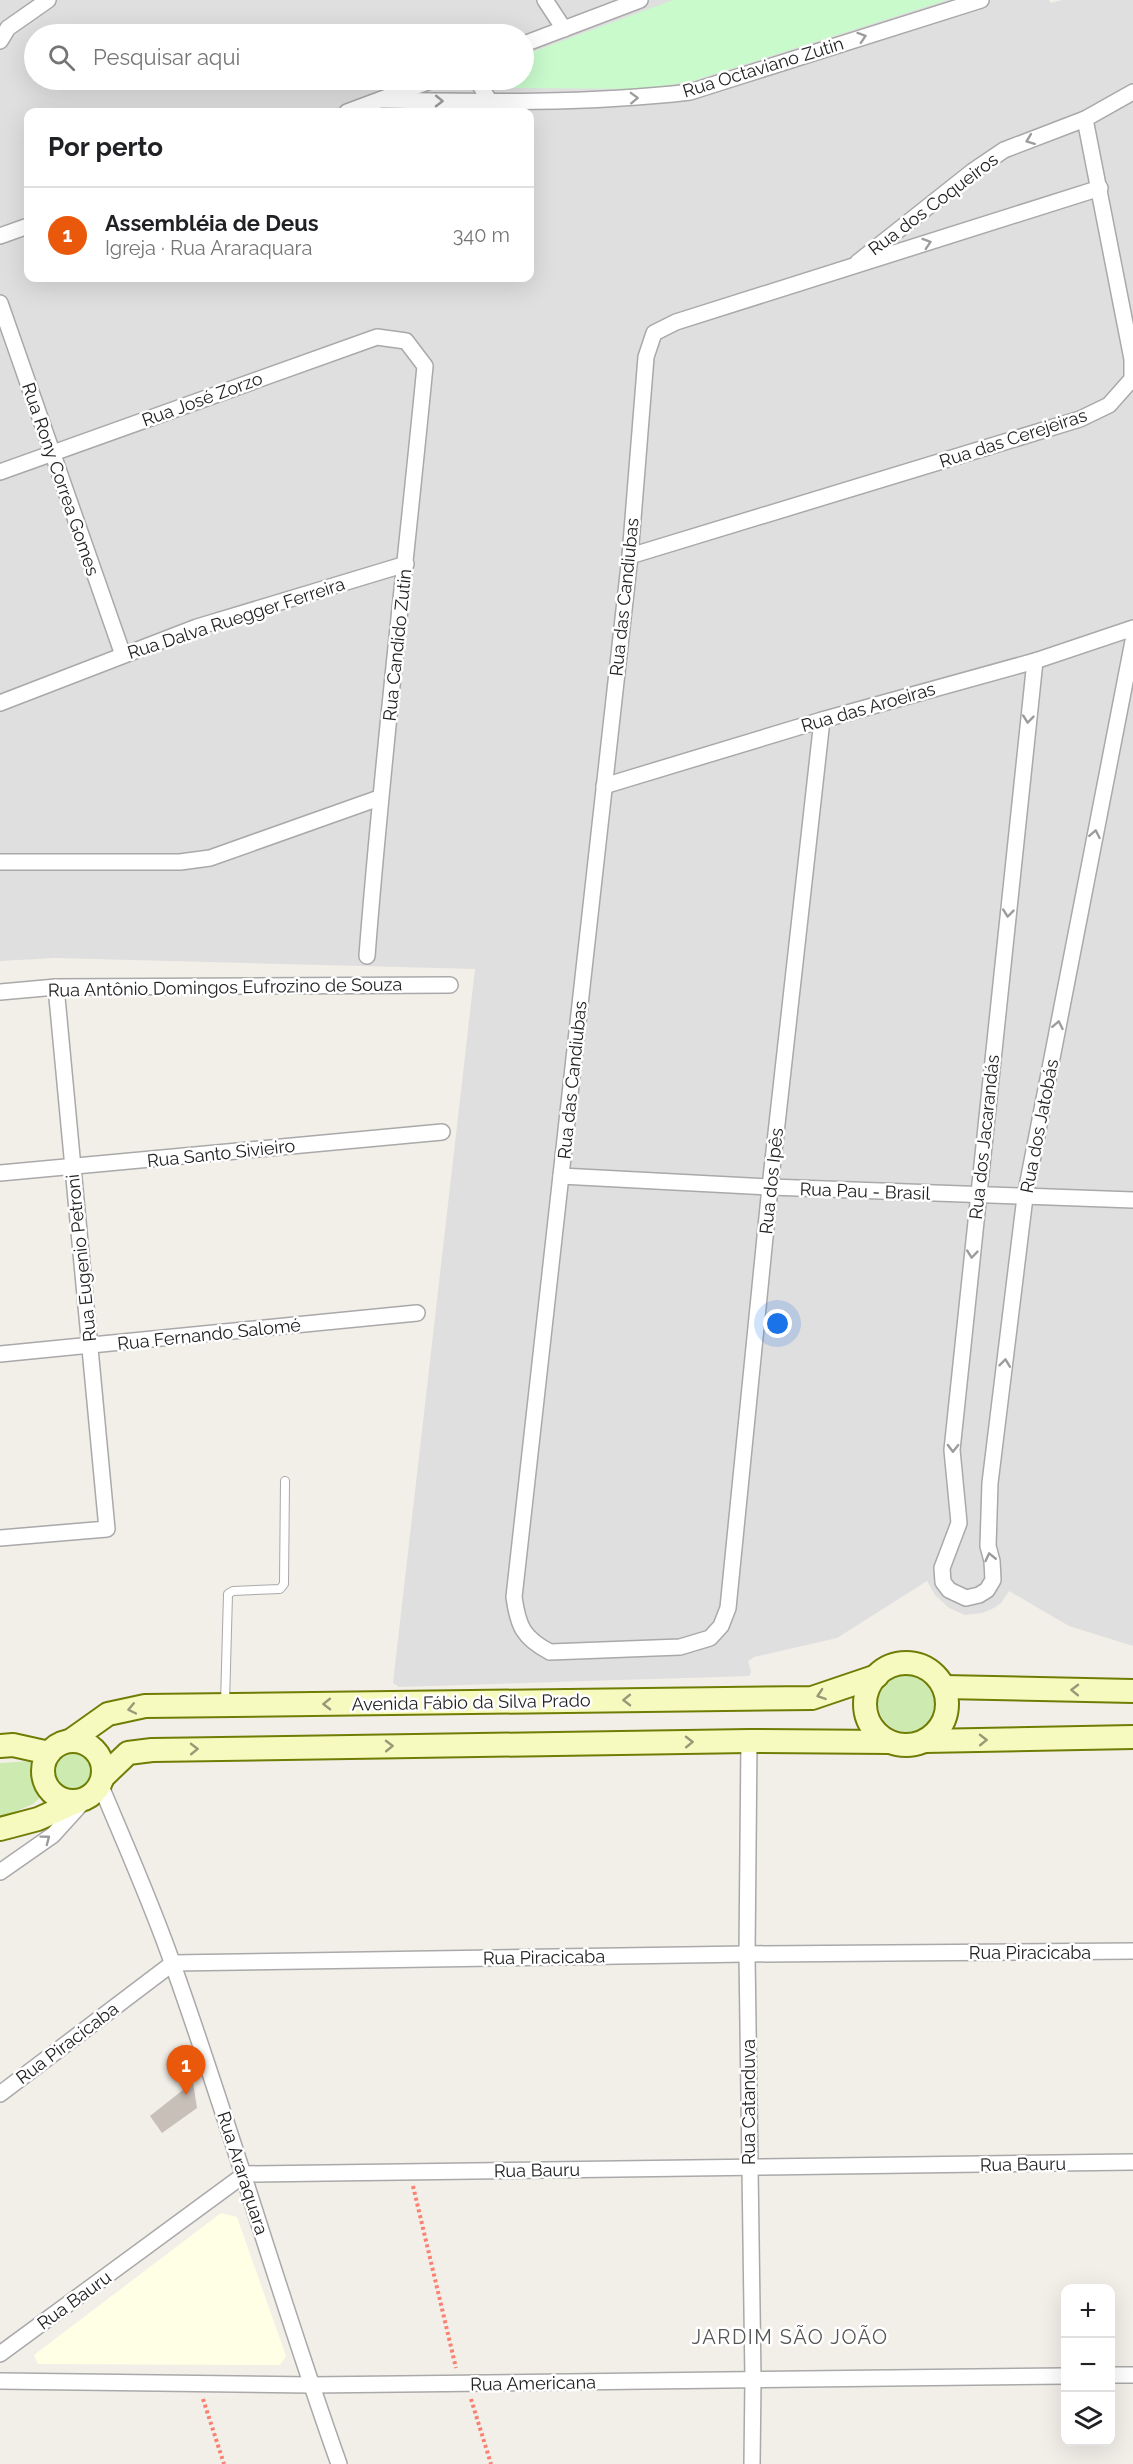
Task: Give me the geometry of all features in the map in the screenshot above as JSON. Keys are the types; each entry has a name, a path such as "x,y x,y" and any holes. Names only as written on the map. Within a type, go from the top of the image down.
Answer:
{"main road":[{"path":"890,1742 876,1732 866,1712 866,1700 869,1687 877,1676 887,1668 900,1664 913,1664 926,1668 944,1687 947,1700 944,1722 933,1736 925,1741"},
{"name":"Avenida Fábio da Silva Prado","path":"70,1741 108,1714 145,1706 812,1698 877,1676"},
{"path":"944,1687 1133,1691"},
{"path":"0,1829 38,1820 92,1790 128,1753 152,1749 749,1741 890,1742 907,1745 925,1741 1133,1737"},
{"path":"70,1741 88,1745 95,1751 103,1768 92,1790 58,1798 50,1791 45,1783 44,1762 55,1747 70,1741"},
{"path":"0,1746 13,1745 49,1753"}],"street":[{"path":"0,41 8,28 48,0"},
{"path":"545,0 564,28"},
{"path":"534,40 640,0"},
{"name":"Rua Octaviano Zutin","path":"380,100 490,102 641,98 690,92 962,3 981,0"},
{"path":"358,108 406,90"},
{"path":"483,90 490,102"},
{"name":"Rua dos Coqueiros","path":"851,267 973,171 1004,150 1085,119 1133,92"},
{"name":"Rua das Cerejeiras","path":"630,556 1080,419 1109,405 1132,379 1132,359 1085,119"},
{"name":"Rua dos Coqueiros","path":"654,333 676,322 1100,188"},
{"path":"0,236 24,227"},
{"name":"Rua Rony Correa Gomes","path":"0,303 123,655"},
{"name":"Rua das Candiubas","path":"654,333 646,357 630,556 514,1596 521,1629 533,1643 550,1652 680,1647 710,1638"},
{"name":"Rua José Zorzo","path":"0,472 377,337 406,341"},
{"name":"Rua Candido Zutin","path":"367,956 379,798 406,564 425,366 406,341"},
{"name":"Rua Dalva Ruegger Ferreira","path":"0,703 197,627 406,564"},
{"name":"Rua das Aroeiras","path":"604,786 822,720 1035,661 1133,628"},
{"name":"Rua dos Jatobás","path":"966,1598 979,1595 987,1590 993,1580 988,1546 990,1483 1025,1197 1133,641"},
{"name":"Rua dos Jacarandás","path":"966,1598 949,1590 943,1582 942,1568 959,1523 952,1450 1035,661"},
{"name":"Rua dos Ipês","path":"710,1638 721,1626 728,1608 770,1187 822,720"},
{"path":"0,862 180,862 210,858 379,798"},
{"name":"Rua Antônio Domingos Eufrozino de Souza","path":"0,992 56,987 450,985"},
{"name":"Rua Eugenio Petroni","path":"0,1538 107,1529 56,987"},
{"name":"Rua Santo Sivieiro","path":"0,1173 442,1132"},
{"name":"Rua Pau - Brasil","path":"561,1176 978,1196 1133,1200"},
{"name":"Rua Fernando Salomé","path":"0,1354 417,1313"},
{"name":"Rua Catanduva","path":"749,1741 747,1954 753,2380 752,2464"},
{"path":"0,1872 53,1835 92,1790"},
{"name":"Rua Araraquara","path":"92,1790 173,1963 245,2174 311,2385 339,2464"},
{"name":"Rua Piracicaba","path":"0,2094 173,1963 747,1954 1133,1951"},
{"name":"Rua Bauru","path":"0,2354 245,2174 1133,2162"},
{"path":"1115,2375 1133,2375"},
{"name":"Rua Americana","path":"0,2381 311,2385 1061,2376"}],"lane":[{"path":"225,1705 228,1594 233,1591 280,1589 284,1584 285,1481"}],"path":[{"path":"410,2172 463,2384 491,2464"},
{"path":"198,2384 224,2464"}],"shaded area":[{"path":"0,0 1049,0 1051,3 1062,0 1133,0 1133,1646 1069,1626 1009,1591 1001,1603 994,1608 982,1613 965,1615 949,1608 935,1595 927,1581 837,1638 754,1657 748,1661 751,1672 749,1676 399,1687 393,1683 475,969 55,958 0,961"},
{"path":"221,2213 237,2217 286,2356 280,2365 38,2364 34,2355"}],"green space":[{"path":"673,0 947,0 689,82 642,89 534,88 534,51"},
{"path":"901,1674 913,1674 928,1682 936,1697 936,1709 928,1724 913,1732 901,1732 886,1724 878,1709 878,1697 886,1682"},
{"path":"72,1752 86,1757 91,1771 86,1785 72,1790 58,1785 53,1771 58,1757"},
{"path":"31,1761 35,1781 43,1795 33,1804 0,1818 0,1763"}],"building":[{"path":"193,2082 197,2108 162,2133 150,2116"}],"place":[{"name":"Assembléia de Deus","path":"186,2095"}],"district":[{"name":"JARDIM SÃO JOÃO","path":"790,2337"}]}
